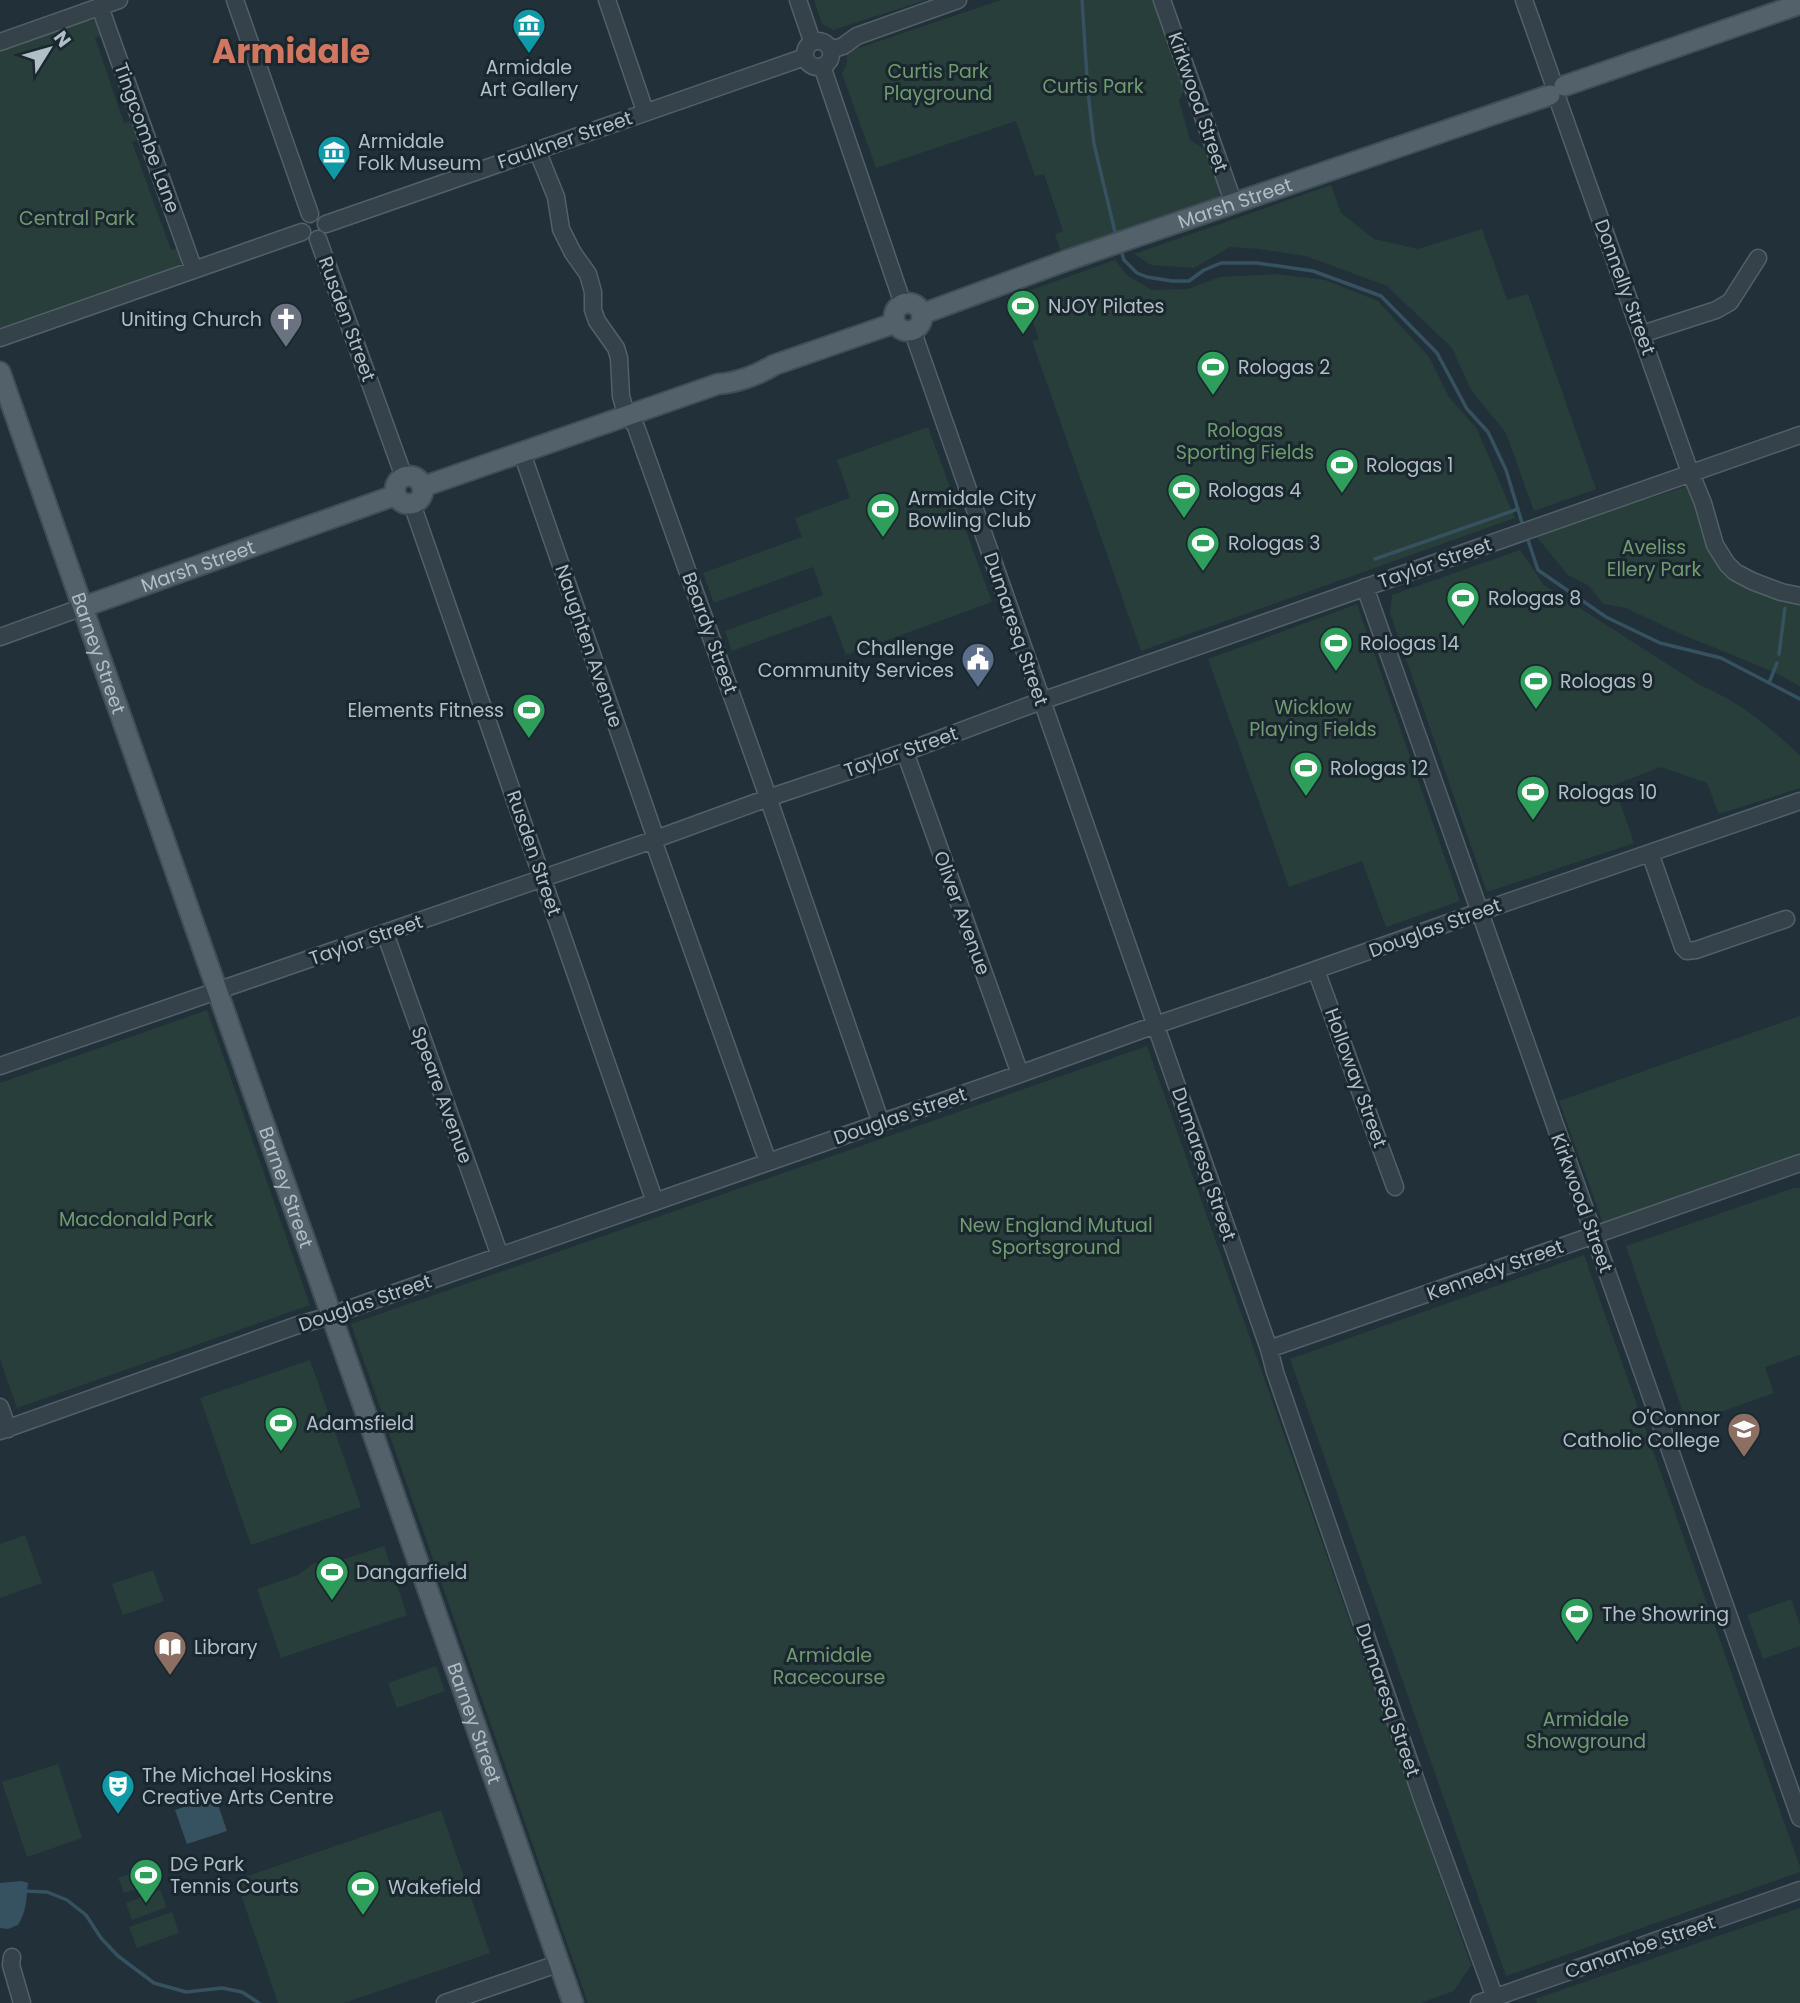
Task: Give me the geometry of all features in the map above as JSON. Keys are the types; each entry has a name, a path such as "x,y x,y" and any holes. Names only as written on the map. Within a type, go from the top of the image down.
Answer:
{"main road":[{"name":"Marsh Street","path":"83,607 718,384 729,383 774,365 910,323 1068,261 1800,4"},
{"path":"903,304 895,312 910,323"},
{"name":"Barney Street","path":"0,372 573,2003"}],"street":[{"path":"0,42 119,0"},
{"path":"234,0 310,215"},
{"path":"607,0 645,111"},
{"path":"798,0 812,41"},
{"path":"831,50 843,46 856,36 958,0"},
{"name":"Kirkwood Street","path":"1162,0 1234,204"},
{"name":"Donnelly Street","path":"1524,0 1703,503 1715,545 1735,572 1752,581 1800,596"},
{"name":"Tingcombe Lane","path":"100,7 194,270"},
{"path":"812,41 823,41 831,50 830,60 822,66 812,66 805,57 806,47 812,41"},
{"name":"Faulkner Street","path":"326,224 805,57"},
{"path":"822,66 903,304"},
{"name":"Beardy Street","path":"537,150 556,197 561,229 588,274 597,321 616,348 621,396 636,428 881,1123"},
{"path":"310,215 318,215 326,224 326,231 318,239 306,239 302,232 301,223 310,215"},
{"path":"0,338 302,232"},
{"name":"Rusden Street","path":"318,239 656,1202"},
{"path":"1642,334 1716,310 1730,302 1758,258"},
{"name":"Dumaresq Street","path":"910,323 1269,1349 1424,1804 1487,2000"},
{"name":"Taylor Street","path":"0,1066 655,840 1800,435"},
{"name":"Naughten Avenue","path":"522,453 768,1162"},
{"name":"Kirkwood Street","path":"1365,587 1800,1818"},
{"name":"Marsh Street","path":"0,637 83,607"},
{"name":"Oliver Avenue","path":"905,752 1020,1074"},
{"name":"Douglas Street","path":"4,1430 1156,1024 1800,801"},
{"path":"1650,853 1683,947 1687,951 1786,919"},
{"name":"Speare Avenue","path":"385,933 500,1256"},
{"name":"Holloway Street","path":"1316,970 1395,1186"},
{"name":"Kennedy Street","path":"1269,1349 1800,1163"},
{"path":"0,1407 4,1430"},
{"name":"Canambe Street","path":"1487,2000 1800,1891"},
{"path":"12,1957 11,1965 22,2003"},
{"path":"445,2003 560,1963"}],"green space":[{"path":"814,0 926,0 833,30 822,24"},
{"name":"Curtis Park","path":"1001,0 1154,0 1185,89 1179,100 1190,140 1206,150 1222,190 1218,199 1062,256 1055,234 1063,231 1044,174 1035,176 1016,121 876,168 842,74 847,62 847,52"},
{"name":"Central Park","path":"83,21 95,21 104,34 95,38 124,123 134,120 141,138 132,142 171,250 179,248 182,260 177,267 2,328 0,51"},
{"path":"1331,185 1341,213 1374,239 1418,249 1482,229 1507,300 1528,294 1596,489 1534,511 1506,433 1471,390 1452,348 1387,286 1306,256 1259,249 1230,247 1194,268 1151,265 1134,254"},
{"name":"Rologas Sporting Fields","path":"1115,260 1128,276 1152,290 1188,289 1220,277 1275,274 1325,280 1378,301 1429,357 1449,397 1477,429 1515,518 1141,651 1032,341 1039,339 1023,293"},
{"name":"Armidale City Bowling Club","path":"928,427 992,602 846,655 831,615 732,651 725,631 823,595 813,567 714,603 703,573 802,537 795,518 850,498 837,460"},
{"name":"Aveliss Ellery Park","path":"1687,486 1716,560 1752,587 1800,604 1800,686 1774,672 1683,635 1626,608 1603,604 1589,586 1568,575 1536,536"},
{"name":"Wicklow Playing Fields","path":"1520,550 1544,585 1700,685 1741,707 1777,735 1800,756 1800,788 1719,814 1707,783 1661,767 1614,785 1634,843 1487,892 1390,613 1392,595"},
{"name":"Wicklow Playing Fields","path":"1357,604 1460,901 1386,927 1362,861 1289,887 1208,659"},
{"name":"Macdonald Park","path":"207,1010 310,1305 17,1408 0,1359 0,1083"},
{"path":"1800,1016 1800,1154 1603,1223 1559,1101"},
{"name":"Armidale Racecourse","path":"1147,1046 1471,1965 1454,1991 1420,2003 588,2003 351,1324"},
{"path":"1800,1188 1800,1355 1765,1367 1774,1393 1687,1424 1626,1246"},
{"name":"Armidale Showground","path":"1584,1255 1800,1872 1506,1976 1290,1359"},
{"name":"Adamsfield","path":"310,1360 361,1507 251,1545 200,1398"},
{"path":"25,1535 42,1583 0,1598 0,1544"},
{"name":"Dangarfield","path":"384,1546 407,1615 281,1658 257,1589 298,1575 313,1564 335,1562"},
{"path":"153,1570 164,1601 123,1615 112,1584"},
{"path":"1791,1599 1800,1625 1800,1646 1763,1659 1747,1615"},
{"path":"436,1666 445,1691 397,1708 388,1683"},
{"path":"58,1764 82,1838 27,1857 2,1782"},
{"name":"Wakefield","path":"441,1810 490,1953 344,2003 278,2003 236,1880"},
{"name":"DG Park Tennis Courts","path":"152,1866 157,1882 124,1893 118,1878"},
{"name":"DG Park Tennis Courts","path":"160,1890 167,1907 132,1920 126,1903"},
{"path":"1800,1908 1800,2003 1537,2003 1535,1999"},
{"name":"DG Park Tennis Courts","path":"172,1912 179,1933 137,1948 129,1927"}],"water":[{"path":"215,1796 227,1831 187,1844 175,1810"},
{"path":"0,1883 28,1883 26,1905 21,1920 18,1925 8,1929 0,1928"}],"waterway":[{"path":"1082,0 1094,144 1116,236"},
{"path":"1121,250 1124,260 1137,273 1147,277 1189,281 1204,270 1221,263 1257,263 1313,271 1381,296 1437,353 1467,409 1488,432 1506,470 1523,526"},
{"path":"1375,559 1518,509"},
{"path":"1527,537 1538,570 1606,617 1660,643 1721,658 1800,699"},
{"path":"1779,654 1785,608"},
{"path":"1769,683 1777,663"},
{"path":"23,1891 47,1892 67,1900 86,1915 101,1938 118,1956 154,1983 186,1992 222,1988 242,1992 259,2003"}],"place":[{"name":"Armidale Art Gallery","path":"529,55"},
{"name":"Armidale Folk Museum","path":"334,182"},
{"name":"NJOY Pilates","path":"1023,336"},
{"name":"Uniting Church","path":"286,349"},
{"name":"Rologas 2","path":"1213,397"},
{"name":"Rologas 1","path":"1342,495"},
{"name":"Rologas 4","path":"1184,520"},
{"name":"Armidale City Bowling Club","path":"883,539"},
{"name":"Rologas 3","path":"1203,573"},
{"name":"Rologas 8","path":"1463,628"},
{"name":"Rologas 14","path":"1336,673"},
{"name":"Challenge Community Services","path":"978,689"},
{"name":"Rologas 9","path":"1536,711"},
{"name":"Elements Fitness","path":"529,740"},
{"name":"Rologas 12","path":"1306,798"},
{"name":"Rologas 10","path":"1533,822"},
{"name":"Adamsfield","path":"281,1453"},
{"name":"O'Connor Catholic College","path":"1744,1459"},
{"name":"Dangarfield","path":"332,1602"},
{"name":"The Showring","path":"1577,1644"},
{"name":"Library","path":"170,1677"},
{"name":"The Michael Hoskins Creative Arts Centre","path":"118,1816"},
{"name":"DG Park Tennis Courts","path":"146,1905"},
{"name":"Wakefield","path":"363,1917"}],"district":[{"name":"Armidale","path":"291,51"}],"park label":[{"name":"Curtis Park Playground","path":"938,82"},
{"name":"New England Mutual Sportsground","path":"1056,1236"}]}
